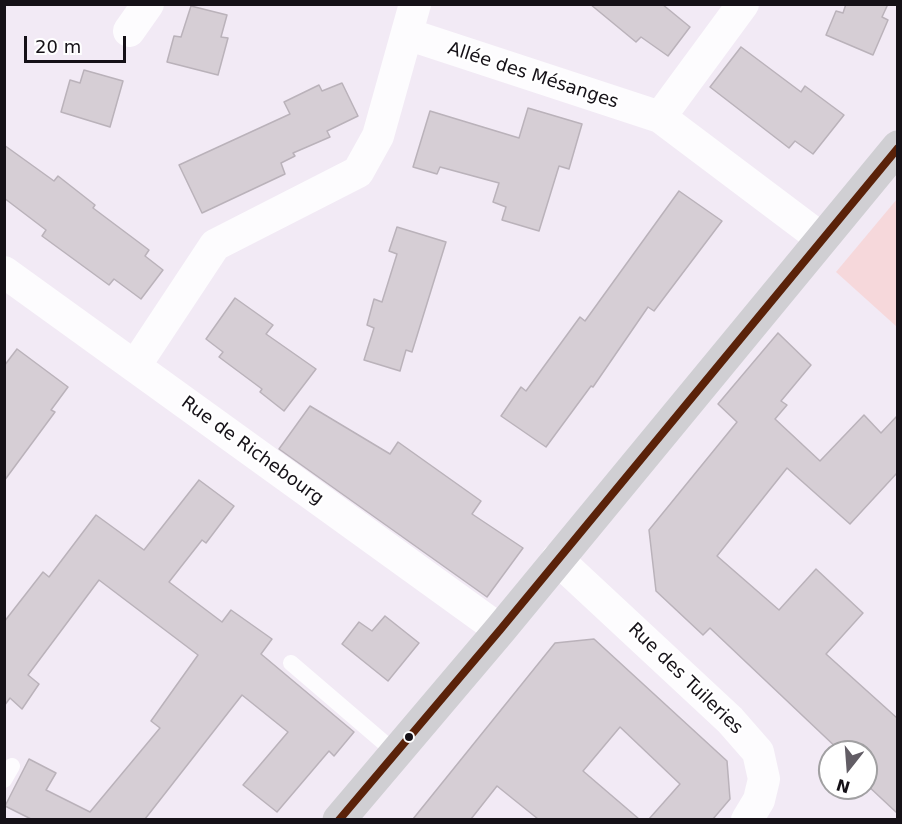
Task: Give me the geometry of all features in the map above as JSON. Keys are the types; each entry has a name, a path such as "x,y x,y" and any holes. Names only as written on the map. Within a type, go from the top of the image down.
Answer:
{"street":[{"path":"129,31 148,4"},
{"path":"135,366 215,245 358,172 378,136 415,4"},
{"path":"660,117 743,4"},
{"name":"Allée des Mésanges","path":"407,34 660,117 822,239"},
{"path":"339,819 500,630 897,147"},
{"name":"Rue de Richebourg","path":"4,272 500,630"},
{"name":"Rue des Tuileries","path":"557,560 730,720 758,752 764,779 759,800 747,819"}],"lane":[{"path":"291,663 396,753"}],"shaded area":[{"path":"897,199 897,327 836,272"}],"building":[{"path":"590,4 662,4 690,27 668,56 641,37 636,42"},
{"path":"846,4 888,4 882,17 888,20 873,55 826,35 836,11 843,13"},
{"path":"191,6 227,15 221,37 228,38 218,75 167,62 174,36 181,37"},
{"path":"741,47 801,92 805,86 844,115 813,154 795,141 789,148 710,87"},
{"path":"84,70 123,81 110,127 61,112 70,80 80,83"},
{"path":"342,83 358,116 327,131 330,137 293,153 295,156 281,163 285,174 202,213 179,165 290,114 284,102 319,85 322,91"},
{"path":"528,108 582,124 569,169 559,166 539,231 502,220 506,207 493,202 499,183 440,167 437,174 413,167 430,111 519,138"},
{"path":"4,145 54,181 58,176 95,205 93,208 149,250 145,256 163,270 141,299 114,279 109,285 42,236 46,230 4,198"},
{"path":"679,191 722,221 654,311 648,307 593,387 591,386 546,447 501,416 521,387 526,391 580,317 585,321"},
{"path":"397,227 446,242 412,352 406,350 400,371 364,360 374,328 367,325 374,299 382,302 397,254 389,251"},
{"path":"235,298 273,325 266,334 316,369 284,411 260,392 262,389 219,357 223,352 206,339"},
{"path":"778,333 811,365 781,401 787,405 775,419 820,461 864,415 881,433 897,416 897,473 850,524 787,468 717,556 779,610 816,569 863,613 826,654 897,718 897,813 878,795 878,740 828,740 710,628 703,635 656,591 649,530 737,422 718,404"},
{"path":"17,349 68,387 51,410 55,412 4,481 4,366"},
{"path":"310,406 390,454 398,442 481,501 472,514 523,548 487,597 279,449"},
{"path":"199,480 234,506 206,543 202,540 169,582 222,622 231,610 272,639 261,654 354,732 334,756 329,751 277,812 243,785 288,732 242,695 145,819 31,819 5,806 29,759 56,773 46,790 90,812 160,728 151,721 198,655 99,580 28,675 39,684 22,709 10,698 4,706 4,622 43,572 49,577 96,515 144,550"},
{"path":"385,616 419,643 388,681 342,644 359,622 372,631"},
{"path":"594,639 727,761 730,799 713,819 649,819 680,784 620,727 583,771 639,819 538,819 497,786 471,819 413,819 555,643"}],"transit line":[{"path":"339,820 500,630 898,148"}]}
